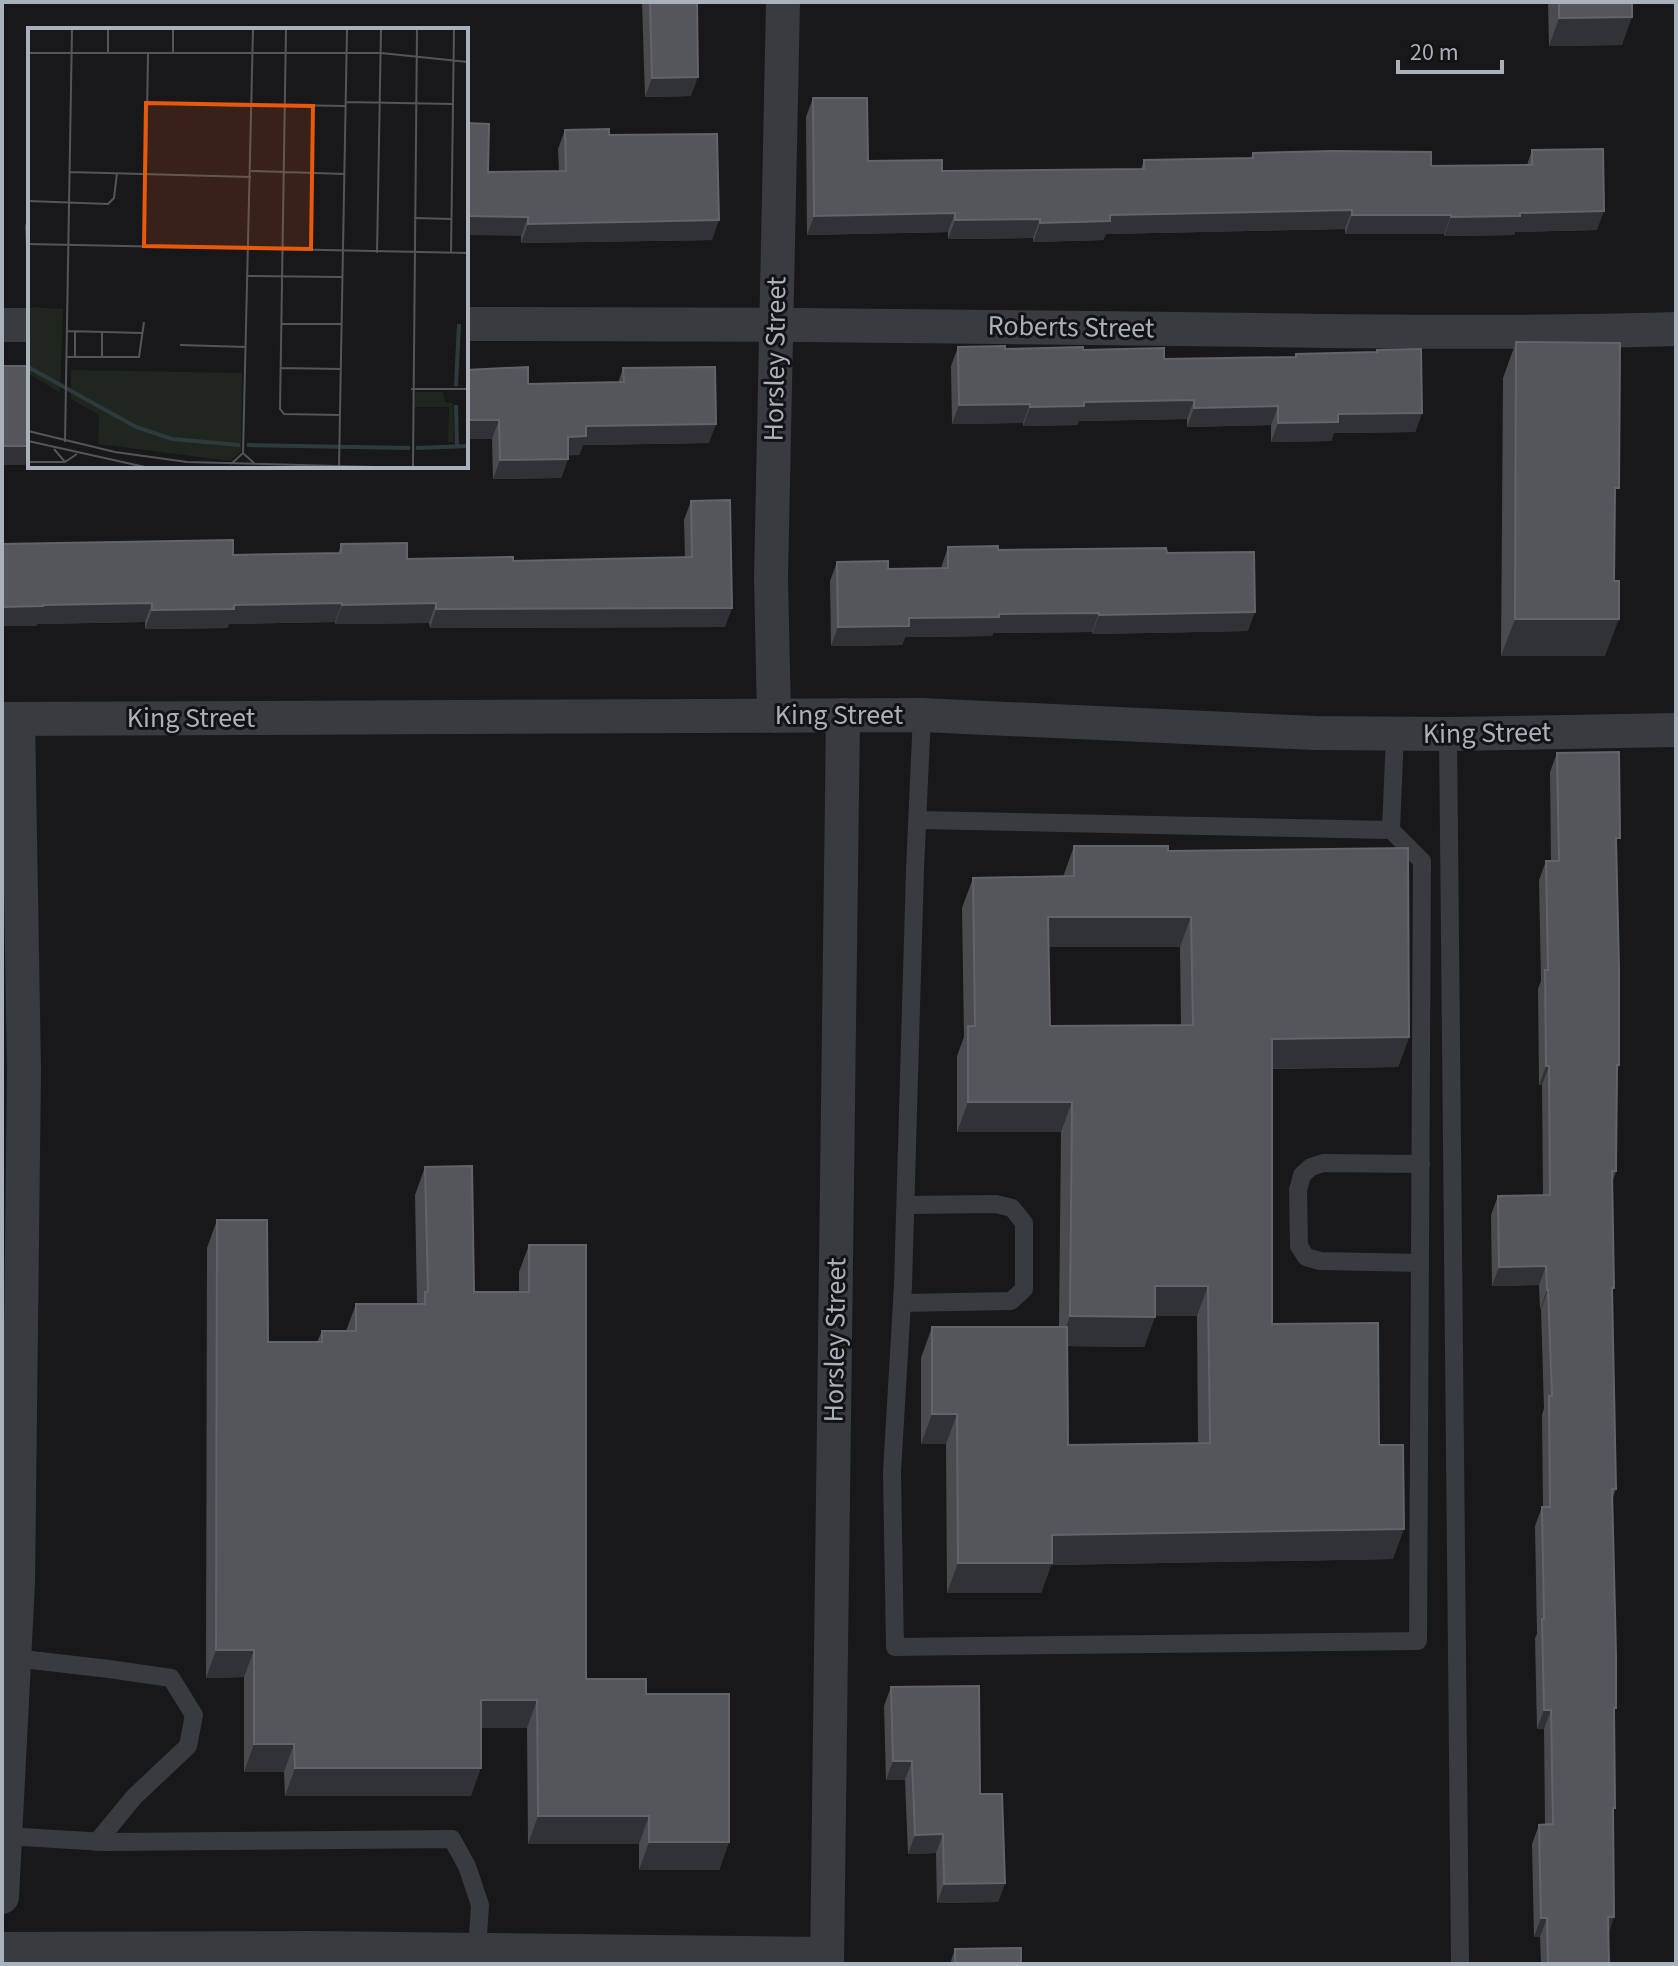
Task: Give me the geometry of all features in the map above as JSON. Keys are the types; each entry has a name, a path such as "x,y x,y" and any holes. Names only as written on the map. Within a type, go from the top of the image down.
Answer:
{"street":[{"name":"Horsley Street","path":"774,716 771,578 783,2"},
{"name":"Roberts Street","path":"468,324 776,323 1577,332 1676,329"},
{"path":"2,325 28,325"},
{"name":"Horsley Street","path":"827,1959 843,715"},
{"name":"King Street","path":"10,719 922,715 1315,733 1676,730"},
{"path":"2,1897 18,1583 24,1070 10,719"},
{"path":"20,1954 309,1948 827,1959"}],"lane":[{"path":"918,820 1391,830 1422,861 1418,1641 895,1647 892,1472 906,1205 915,869 922,715"},
{"path":"1391,830 1395,734"},
{"path":"1448,734 1460,1964"},
{"path":"1420,1263 1320,1261 1306,1257 1299,1246 1298,1190 1302,1175 1311,1167 1323,1163 1421,1164"},
{"path":"902,1303 1011,1301 1024,1289 1024,1223 1012,1208 996,1204 906,1205"},
{"path":"14,1658 171,1678 194,1715 188,1746 134,1797 97,1842"},
{"path":"5,1836 97,1842 452,1839 467,1866 480,1905 477,1950"}],"building":[{"path":"650,2 697,2 698,77 652,78"},
{"path":"1559,2 1632,2 1632,17 1559,18"},
{"path":"813,98 867,98 868,161 942,160 942,171 1144,169 1144,160 1253,158 1253,153 1332,151 1431,152 1431,166 1532,165 1532,150 1603,149 1604,211 1451,217 1352,215 1352,210 1110,215 1110,221 1040,223 1040,219 955,220 955,213 814,216"},
{"path":"468,123 489,124 488,172 566,171 565,130 609,129 609,135 717,134 719,220 528,224 528,217 468,216"},
{"path":"1516,342 1620,343 1619,488 1615,488 1614,581 1619,581 1619,619 1515,619"},
{"path":"1005,346 1005,349 1083,347 1083,350 1164,348 1164,359 1296,357 1296,354 1421,349 1422,413 1338,414 1338,422 1278,423 1278,406 1194,408 1194,400 1084,402 1084,406 959,405 958,347"},
{"path":"2,366 28,366 28,446 2,446"},
{"path":"528,367 528,384 624,382 623,368 715,367 716,424 586,426 586,436 568,437 568,459 500,460 499,420 468,420 468,370"},
{"path":"730,500 732,608 436,609 436,603 234,605 234,609 152,610 152,603 2,607 2,544 233,540 233,555 341,553 341,544 407,543 407,559 513,557 513,561 692,557 691,501"},
{"path":"998,546 998,550 1166,548 1167,553 1254,552 1255,612 999,614 999,617 909,618 909,626 838,627 837,562 888,561 888,569 948,568 948,547"},
{"path":"1619,752 1620,838 1616,838 1619,1065 1616,1171 1612,1171 1616,1489 1612,1489 1616,1654 1614,1917 1608,1917 1609,1964 1548,1964 1547,1918 1541,1918 1539,1825 1553,1824 1551,1710 1544,1710 1542,1619 1542,1507 1550,1507 1549,1396 1552,1396 1548,1290 1546,1266 1499,1267 1498,1196 1550,1195 1549,1066 1546,1066 1546,861 1559,861 1557,753"},
{"path":"1074,846 1168,846 1168,851 1408,848 1409,1037 1272,1039 1272,1324 1378,1323 1379,1445 1403,1445 1404,1529 1052,1535 1052,1563 958,1563 957,1414 932,1414 932,1327 1067,1327 1068,1445 1210,1443 1208,1286 1155,1286 1155,1317 1070,1316 1072,1102 968,1102 968,1026 975,1026 973,878 1074,876","holes":["1048,917 1191,917 1193,1025 1050,1026"]},
{"path":"472,1166 474,1292 529,1292 529,1245 586,1245 586,1679 646,1679 646,1694 729,1694 729,1842 649,1842 649,1816 538,1816 537,1700 481,1700 481,1768 295,1768 294,1744 254,1744 254,1650 216,1650 217,1220 267,1220 268,1342 322,1342 322,1331 356,1331 356,1304 425,1304 425,1292 428,1292 425,1167"},
{"path":"979,1686 980,1794 1002,1794 1005,1883 944,1884 943,1834 915,1835 912,1761 893,1761 891,1687"},
{"path":"1021,1948 1021,1964 955,1964 955,1949"}]}
